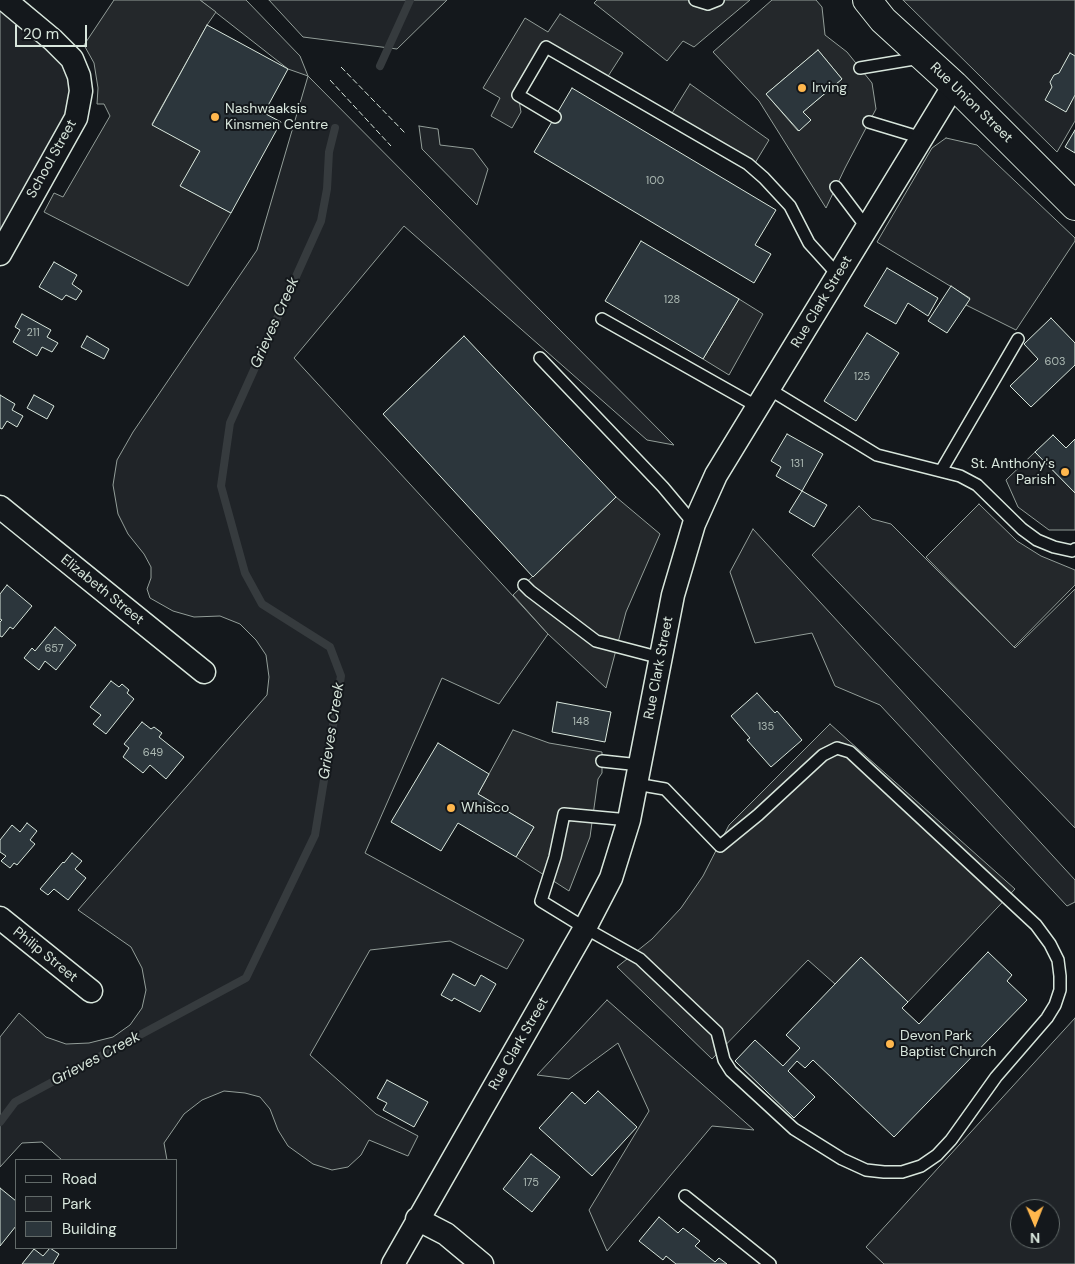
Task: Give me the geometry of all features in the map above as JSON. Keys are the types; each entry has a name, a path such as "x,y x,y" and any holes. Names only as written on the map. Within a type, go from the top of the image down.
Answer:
{"main road":[{"name":"Rue Union Street","path":"867,0 884,20 954,86 1075,206"}],"street":[{"name":"School Street","path":"0,254 76,118 81,91 79,76 72,60 53,40 5,0"},
{"name":"Rue Clark Street","path":"393,1264 585,928 611,878 628,820 638,775 673,595 694,524 716,475 954,86"},
{"name":"Elizabeth Street","path":"0,507 204,672"},
{"name":"Philip Street","path":"0,918 91,992"},
{"path":"417,1219 446,1234 482,1264"}],"lane":[{"path":"695,0 708,4 718,0"},
{"path":"555,117 518,95 546,47 748,164 790,206 809,243 838,275"},
{"path":"860,68 924,58"},
{"path":"869,122 922,138"},
{"path":"836,187 867,228"},
{"path":"602,319 877,455 960,476 977,485 1022,529 1037,540 1054,547 1075,550"},
{"path":"941,471 1018,339"},
{"path":"540,358 664,487 694,524"},
{"path":"524,585 596,641 661,658"},
{"path":"602,761 638,775 665,790 720,846 758,815 823,755 837,748 850,752 1036,925 1050,944 1058,960 1060,976 1058,998 1047,1018 996,1077 951,1140 937,1155 921,1166 902,1172 866,1170 842,1158 794,1128 731,1071 724,1060 717,1032 640,959 541,901 555,857 564,814 628,820"},
{"path":"685,1196 770,1264"}],"green space":[{"path":"0,0 53,40 81,91 0,254"},
{"path":"200,0 246,0 300,56 308,76 288,69"},
{"path":"269,0 447,0 397,49 303,37"},
{"path":"903,0 1075,0 1075,121 1057,152"},
{"path":"308,76 674,445 647,440 404,226 294,358 548,634 499,704 442,678 365,853 524,940 507,969 450,941 370,950 310,1055 376,1114 418,1136 408,1156 369,1140 361,1155 348,1167 332,1170 313,1164 288,1146 278,1130 270,1109 260,1097 224,1091 202,1100 184,1114 164,1143 167,1159 61,1159 42,1142 22,1143 0,1167 0,1037 19,1013 46,1037 66,1044 89,1043 113,1037 130,1025 142,1008 146,990 142,968 131,947 78,910 267,695 269,677 266,655 256,640 240,624 220,616 194,617 173,611 150,598 147,589 151,578 151,567 144,554 128,534 118,514 113,485 117,460 133,432 257,250"},
{"path":"419,126 438,129 440,145 473,149 488,169 477,205 422,149"},
{"path":"946,138 977,145 1075,238 1075,241 1016,330 966,305 970,298 877,242 932,148"},
{"path":"1035,452 1075,493 1075,530 1049,530 1018,507 1006,480"},
{"path":"859,506 872,519 891,524 1015,648 1075,589 1075,828 812,555"},
{"path":"753,529 1075,880 1075,902 1067,906 880,705 835,686 812,633 755,643 730,572"},
{"path":"607,1000 754,1130 712,1126 607,1251 589,1210 649,1111 618,1043 569,1079 537,1075"},
{"path":"1075,1018 1075,1264 884,1264 866,1247"}],"shaded area":[{"path":"114,0 200,0 216,12 152,124 200,151 181,186 231,213 188,286 44,212 54,193 63,197 110,116 104,104 97,104 98,88 94,63 84,45"},
{"path":"597,0 750,0 694,47 683,41 667,61 594,3"},
{"path":"772,0 816,0 822,7 825,35 847,52 872,83 876,109 826,208 759,101 713,52","holes":["818,50 842,79 803,112 811,120 798,131 766,94"]},
{"path":"560,14 623,53 605,81 546,47 518,95 521,112 512,128 491,116 500,98 483,88 525,18 548,32"},
{"path":"690,84 769,140 752,168 669,118"},
{"path":"739,299 763,314 729,375 703,359"},
{"path":"616,497 660,534 626,612 606,688 548,634 513,595"},
{"path":"979,504 1017,541 1041,556 1075,570 1075,585 1014,647 926,557"},
{"path":"830,724 1015,889 908,1002 861,957 835,984 808,960 712,1059 617,967 652,939 681,908 703,876 729,825"},
{"path":"513,730 549,743 602,752 602,773 598,779 590,837 569,891 516,857 534,827 478,794"}],"building":[{"name":"Nashwaaksis Kinsmen Centre","path":"207,25 288,69 264,113 281,122 231,213 180,186 200,151 152,125"},
{"name":"Irving","path":"818,50 842,79 803,112 811,120 799,131 766,94"},
{"path":"1070,53 1075,56 1075,95 1066,112 1045,100 1052,87 1050,82 1054,75 1059,73"},
{"path":"572,88 776,210 755,245 771,254 754,283 534,152"},
{"path":"1075,130 1075,153 1065,147"},
{"path":"641,241 739,299 703,359 605,301"},
{"path":"54,262 77,275 72,284 82,291 76,300 66,295 62,300 39,287"},
{"path":"887,268 938,298 928,316 908,303 896,324 864,306"},
{"path":"951,286 970,299 947,333 928,321"},
{"path":"22,314 51,330 47,337 58,343 52,352 42,347 37,356 13,342 20,330 15,327"},
{"path":"1051,318 1075,343 1075,365 1031,407 1010,386 1038,359 1024,344"},
{"path":"867,333 899,353 856,421 824,401"},
{"path":"87,336 109,349 104,359 81,347"},
{"path":"464,336 616,497 533,577 383,414"},
{"path":"0,395 15,404 12,410 23,416 17,427 7,421 2,429 0,428"},
{"path":"34,395 54,406 47,419 27,408"},
{"path":"787,434 823,454 802,491 776,476 781,467 771,461"},
{"name":"St. Anthony's Parish","path":"1053,435 1066,448 1075,439 1075,493 1035,452"},
{"path":"802,491 827,505 814,527 789,512"},
{"path":"7,585 32,606 13,629 10,627 2,637 0,636 0,622 2,620 0,619 0,594"},
{"path":"55,627 76,645 56,670 45,661 39,670 24,658 32,648 35,651"},
{"path":"111,681 119,687 122,684 129,690 127,693 134,699 106,734 93,724 101,715 90,707"},
{"path":"757,693 775,713 777,711 802,740 771,767 747,740 750,738 731,716"},
{"path":"557,702 611,712 605,742 552,732"},
{"path":"142,722 151,729 154,727 162,733 159,737 184,757 166,779 150,765 143,773 123,757 129,748 124,744"},
{"name":"Whisco","path":"438,743 489,774 478,794 534,827 516,857 458,823 441,851 391,822"},
{"path":"27,823 37,831 30,840 35,844 17,865 14,863 10,868 1,861 6,856 0,852 0,840 12,825 20,832"},
{"path":"72,853 82,861 75,869 86,878 68,900 54,889 48,895 40,889"},
{"name":"Devon Park Baptist Church","path":"988,952 1012,975 1007,981 1027,1000 894,1137 813,1060 805,1068 797,1061 788,1071 815,1097 794,1118 735,1061 755,1040 783,1066 800,1048 786,1035 861,957 908,1002 902,1008 919,1024"},
{"path":"453,974 475,986 481,975 496,984 480,1012 454,998 452,1001 441,995"},
{"path":"387,1080 428,1102 414,1127 383,1110 387,1103 377,1098"},
{"path":"598,1091 637,1127 592,1176 539,1128 572,1092 585,1104"},
{"path":"531,1154 560,1177 532,1212 503,1189"},
{"path":"0,1188 15,1200 15,1227 0,1246"},
{"path":"659,1217 678,1233 683,1228 700,1241 695,1246 715,1262 719,1258 727,1264 676,1264 666,1256 663,1260 639,1241"},
{"path":"34,1249 43,1256 49,1249 59,1254 53,1264 22,1264"}],"waterway":[{"name":"Grieves Creek","path":"380,66 410,0"},
{"name":"Grieves Creek","path":"0,1122 15,1102 246,978 315,835 341,676 330,647 262,604 245,573 221,486 230,423 321,221 327,189 329,152 335,128"}],"fence":[{"path":"341,67 405,133"},
{"path":"330,80 391,146"}],"place":[{"name":"Irving","path":"802,88"},
{"name":"Nashwaaksis Kinsmen Centre","path":"215,117"},
{"name":"St. Anthony's Parish","path":"1065,472"},
{"name":"Whisco","path":"451,808"},
{"name":"Devon Park Baptist Church","path":"890,1044"}]}
